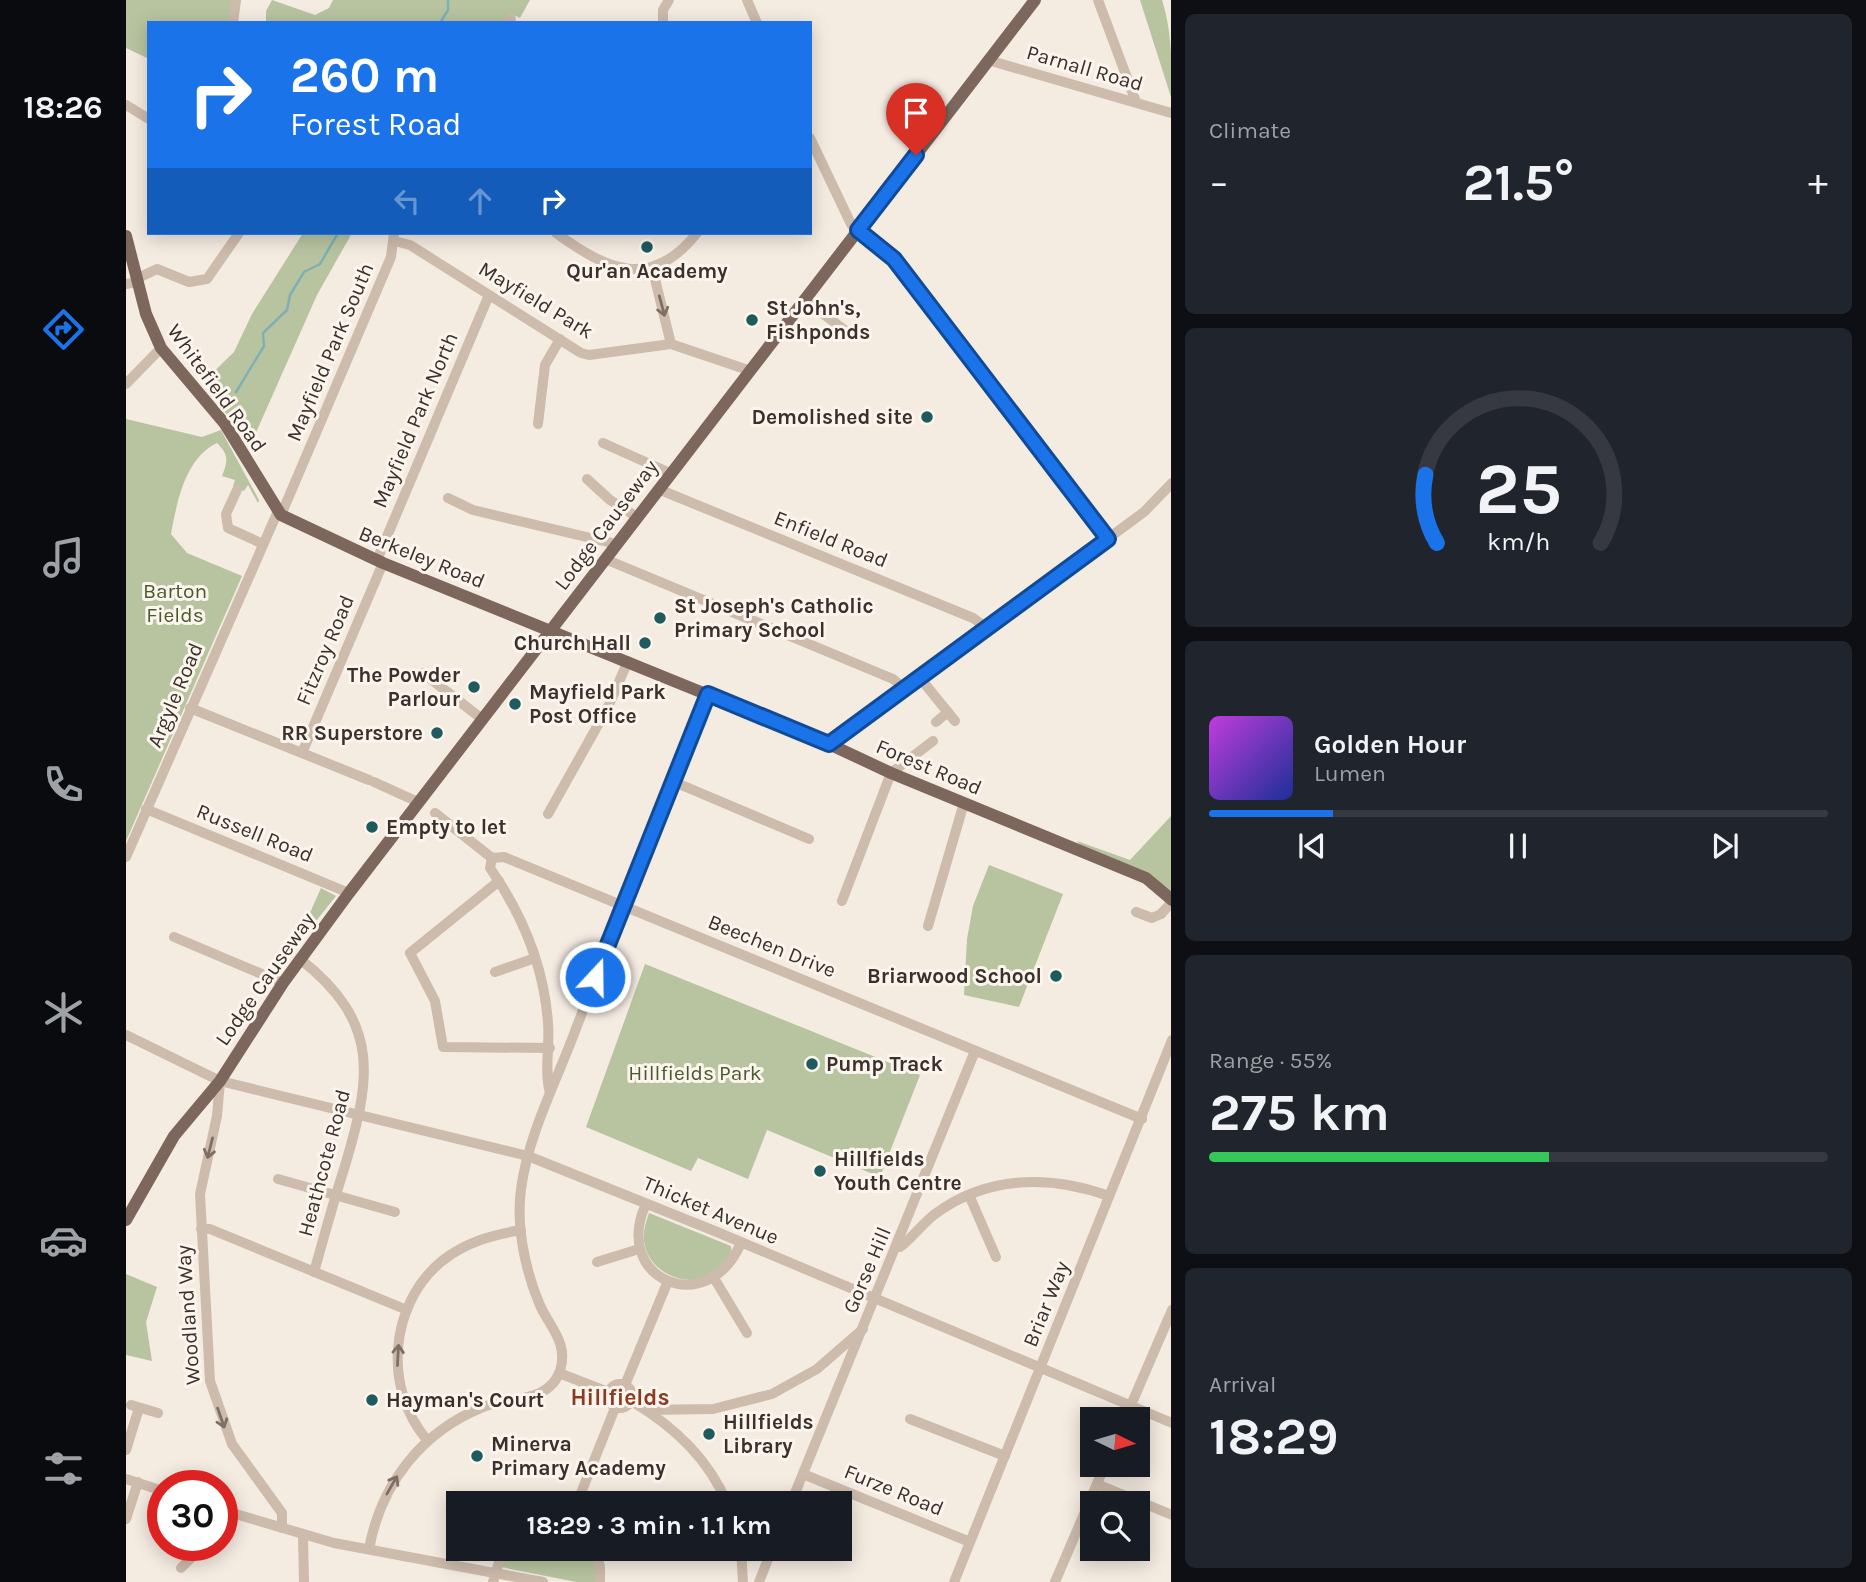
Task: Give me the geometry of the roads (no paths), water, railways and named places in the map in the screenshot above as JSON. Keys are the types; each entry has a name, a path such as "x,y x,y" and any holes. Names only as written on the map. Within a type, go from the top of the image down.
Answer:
{"main road":[{"name":"Lodge Causeway","path":"126,1220 174,1136 220,1081 283,983 349,893 748,370 1035,0"},
{"name":"Whitefield Road","path":"126,236 133,282 161,348 225,424 280,513"},
{"name":"Berkeley Road","path":"280,513 380,561 551,630"},
{"name":"Forest Road","path":"551,630 1146,878 1171,901"}],"street":[{"path":"233,21 236,0"},
{"path":"663,21 663,10 669,0"},
{"path":"747,0 756,21"},
{"path":"1098,0 1136,102"},
{"name":"Parnall Road","path":"988,60 1171,113"},
{"path":"126,105 147,118"},
{"path":"812,142 851,224 894,259 1108,539"},
{"path":"133,282 157,268 189,282 207,279 238,235"},
{"path":"559,235 607,265 624,269 652,267 670,261 695,235"},
{"name":"Mayfield Park","path":"394,237 580,353 589,355 671,344 748,370"},
{"name":"Mayfield Park South","path":"280,513 391,257 394,237"},
{"path":"652,267 671,344"},
{"name":"Mayfield Park North","path":"380,561 489,295"},
{"path":"804,299 847,332"},
{"path":"538,424 545,365 560,339"},
{"path":"126,384 161,348"},
{"path":"603,443 670,473"},
{"path":"587,479 610,500 637,517"},
{"path":"829,744 1144,512 1171,483"},
{"name":"Enfield Road","path":"658,489 973,618 987,628"},
{"path":"237,490 226,514 228,528 263,544"},
{"path":"448,498 473,510 616,544"},
{"name":"Argyle Road","path":"126,857 263,544 280,513"},
{"path":"605,559 893,679 905,689"},
{"name":"Fitzroy Road","path":"302,753 380,561"},
{"path":"548,814 608,707 628,661"},
{"path":"423,673 482,719"},
{"path":"920,678 952,717 936,722"},
{"path":"369,1549 384,1499 405,1464 427,1440 485,1406 536,1396 545,1390 559,1373 563,1348 539,1305 526,1264 521,1190 528,1156 622,905 708,694"},
{"path":"190,708 371,781 418,803"},
{"path":"842,901 891,773 933,741"},
{"path":"672,782 809,839"},
{"path":"928,926 964,803"},
{"name":"Russell Road","path":"146,809 349,893"},
{"name":"Beechen Drive","path":"435,813 492,858 504,857 1142,1119"},
{"path":"492,858 489,864 516,909 536,958 542,982 550,1048 548,1086 551,1095"},
{"path":"499,881 410,953 435,1002 443,1047 550,1048"},
{"path":"1136,912 1152,918 1161,914 1171,901"},
{"path":"174,937 283,983"},
{"path":"495,972 536,958"},
{"name":"Heathcote Road","path":"300,960 338,994 356,1025 364,1061 360,1116 314,1272"},
{"name":"Thicket Avenue","path":"127,1038 220,1081 528,1156 1171,1423"},
{"name":"Briar Way","path":"954,1582 1142,1119 1171,1040"},
{"name":"Gorse Hill","path":"796,1491 975,1051"},
{"name":"Woodland Way","path":"220,1081 218,1116 200,1194 210,1381 232,1444 282,1513 282,1528"},
{"path":"278,1179 395,1212"},
{"path":"897,1248 934,1215 969,1195 1009,1183 1036,1180 1073,1185 1109,1196"},
{"path":"969,1195 996,1257"},
{"path":"646,1204 638,1230 639,1249 649,1268 668,1281 689,1285 715,1278 727,1269 741,1243"},
{"path":"201,1229 210,1229 407,1310"},
{"path":"427,1440 410,1416 398,1377 398,1342 407,1310 425,1278 442,1262 482,1239 522,1230"},
{"path":"597,1262 639,1249"},
{"path":"715,1278 747,1333"},
{"path":"625,1385 668,1281"},
{"path":"1131,1405 1171,1310"},
{"path":"646,1410 713,1409 772,1394 817,1369 863,1329"},
{"path":"559,1373 608,1392"},
{"path":"608,1392 615,1385 625,1385"},
{"path":"615,1408 626,1407 631,1402 632,1394 625,1385"},
{"path":"608,1392 610,1403 615,1408"},
{"path":"631,1402 646,1410 682,1438 701,1458 718,1491"},
{"path":"126,1450 135,1406 158,1413"},
{"path":"583,1491 615,1408"},
{"path":"910,1419 1005,1456"},
{"name":"Furze Road","path":"803,1474 970,1542"},
{"path":"1055,1582 1100,1477"},
{"path":"126,1479 147,1485"},
{"path":"126,1519 138,1482"},
{"path":"1097,1484 1171,1515"},
{"path":"238,1515 303,1535 494,1577 543,1582"},
{"path":"303,1535 304,1582"},
{"path":"181,1568 187,1561"},
{"path":"598,1561 600,1582"},
{"path":"742,1561 743,1582"},
{"path":"759,1582 767,1561"}],"waterway":[{"path":"441,21 448,10 448,0"},
{"path":"236,392 264,346 263,333 287,310 290,295 304,272 320,264 337,235"}],"place":[{"name":"Qur'an Academy","path":"647,247"},
{"name":"St John's, Fishponds","path":"752,320"},
{"name":"Demolished site","path":"927,417"},
{"name":"St Joseph's Catholic Primary School","path":"660,618"},
{"name":"Church Hall","path":"645,643"},
{"name":"The Powder Parlour","path":"474,687"},
{"name":"Mayfield Park Post Office","path":"515,704"},
{"name":"RR Superstore","path":"437,733"},
{"name":"Empty to let","path":"372,827"},
{"name":"Briarwood School","path":"1056,976"},
{"name":"Pump Track","path":"812,1064"},
{"name":"Hillfields Youth Centre","path":"820,1171"},
{"name":"Hayman's Court","path":"372,1400"},
{"name":"Hillfields Library","path":"709,1434"},
{"name":"Minerva Primary Academy","path":"477,1456"}],"district":[{"name":"Hillfields","path":"620,1397"}],"park label":[{"name":"Barton Fields","path":"175,603"},
{"name":"Hillfields Park","path":"695,1073"}]}
